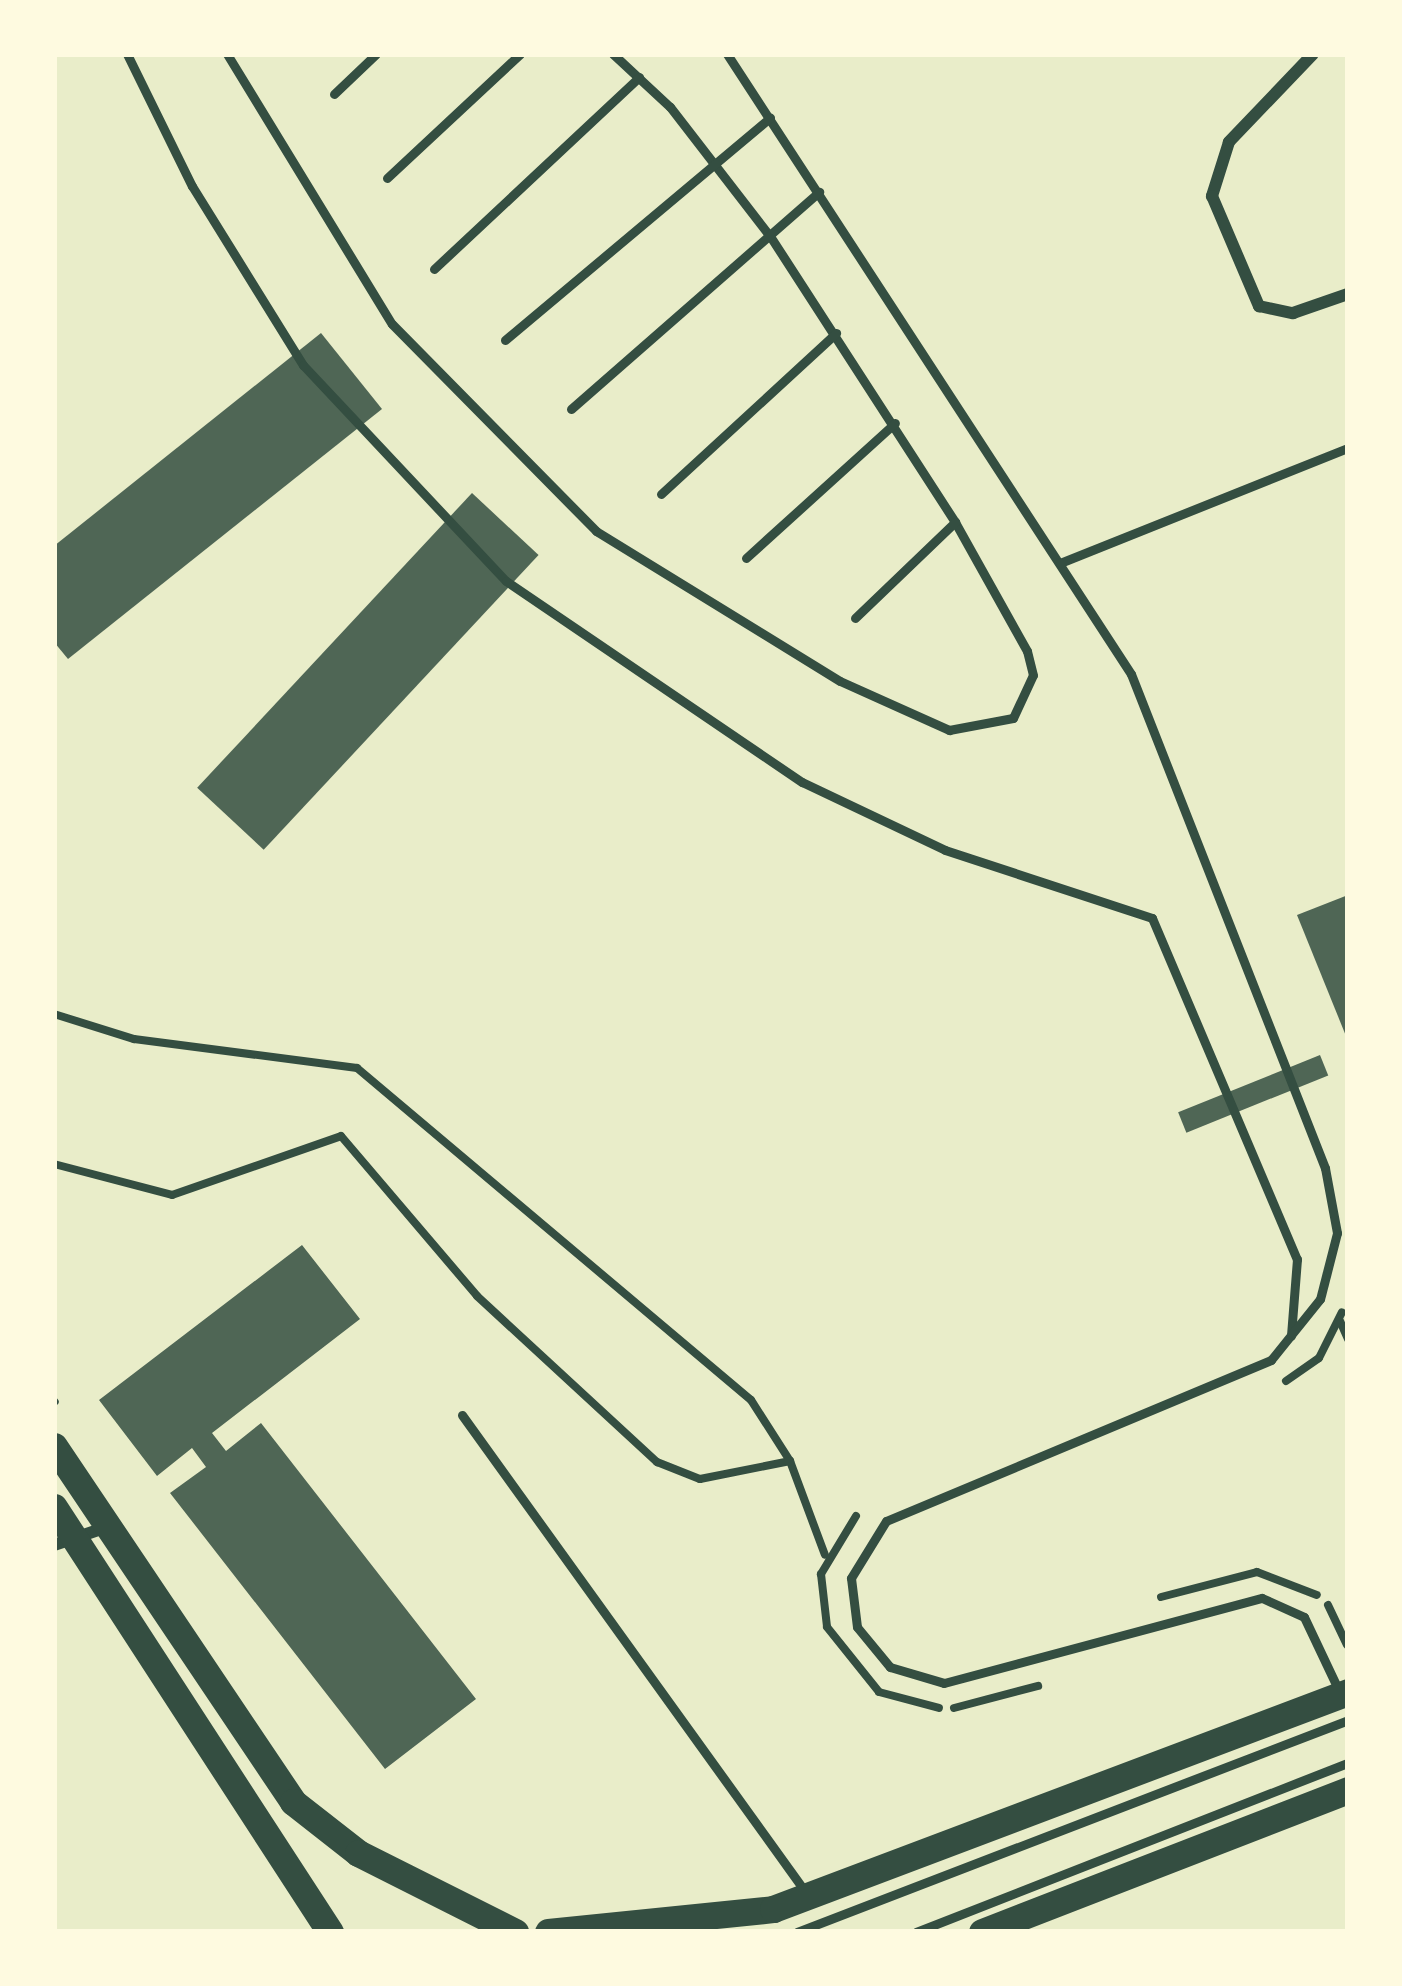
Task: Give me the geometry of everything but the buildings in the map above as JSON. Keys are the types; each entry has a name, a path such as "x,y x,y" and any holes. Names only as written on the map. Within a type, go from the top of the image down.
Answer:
{"main road":[{"path":"54,1446 293,1802 358,1853 515,1932"},
{"path":"54,1507 64,1541 330,1932"},
{"path":"548,1932 698,1924 810,1898 1345,1702"},
{"path":"982,1932 1348,1790"}],"street":[{"path":"1313,54 1229,142 1214,176 1216,214 1259,305 1293,313 1348,294"},
{"path":"64,1541 107,1527"}],"lane":[{"path":"127,54 191,186 303,364 506,581 802,782 945,850 1152,919 1298,1259 1303,1296 1287,1347"},
{"path":"227,54 392,324 596,531 840,681 949,730 984,730 1013,718 1034,675 955,522 895,423 769,236 716,164 613,54"},
{"path":"334,94 376,54"},
{"path":"387,178 520,54"},
{"path":"727,54 1060,563 1148,710 1325,1168 1331,1265 1287,1347 1238,1378 886,1521 856,1561 853,1611 890,1667 944,1683 1233,1600 1279,1600 1312,1628 1345,1702 797,1932"},
{"path":"434,269 639,77"},
{"path":"505,340 770,118"},
{"path":"571,409 819,192"},
{"path":"661,494 836,333"},
{"path":"746,558 895,423"},
{"path":"1060,563 1348,448"},
{"path":"855,618 955,522"},
{"path":"462,1415 810,1898"},
{"path":"916,1932 1348,1763"}],"path":[{"path":"54,1014 134,1040 357,1068 733,1381 790,1461 826,1556 827,1627 879,1693 944,1708 1051,1682"},
{"path":"54,1164 172,1195 341,1136 477,1296 656,1462 700,1479 790,1461"},
{"path":"1280,1384 1319,1358 1340,1320 1346,1291"},
{"path":"1340,1320 1348,1339"},
{"path":"826,1556 856,1516"},
{"path":"1135,1605 1273,1573 1328,1606 1348,1647"}]}
